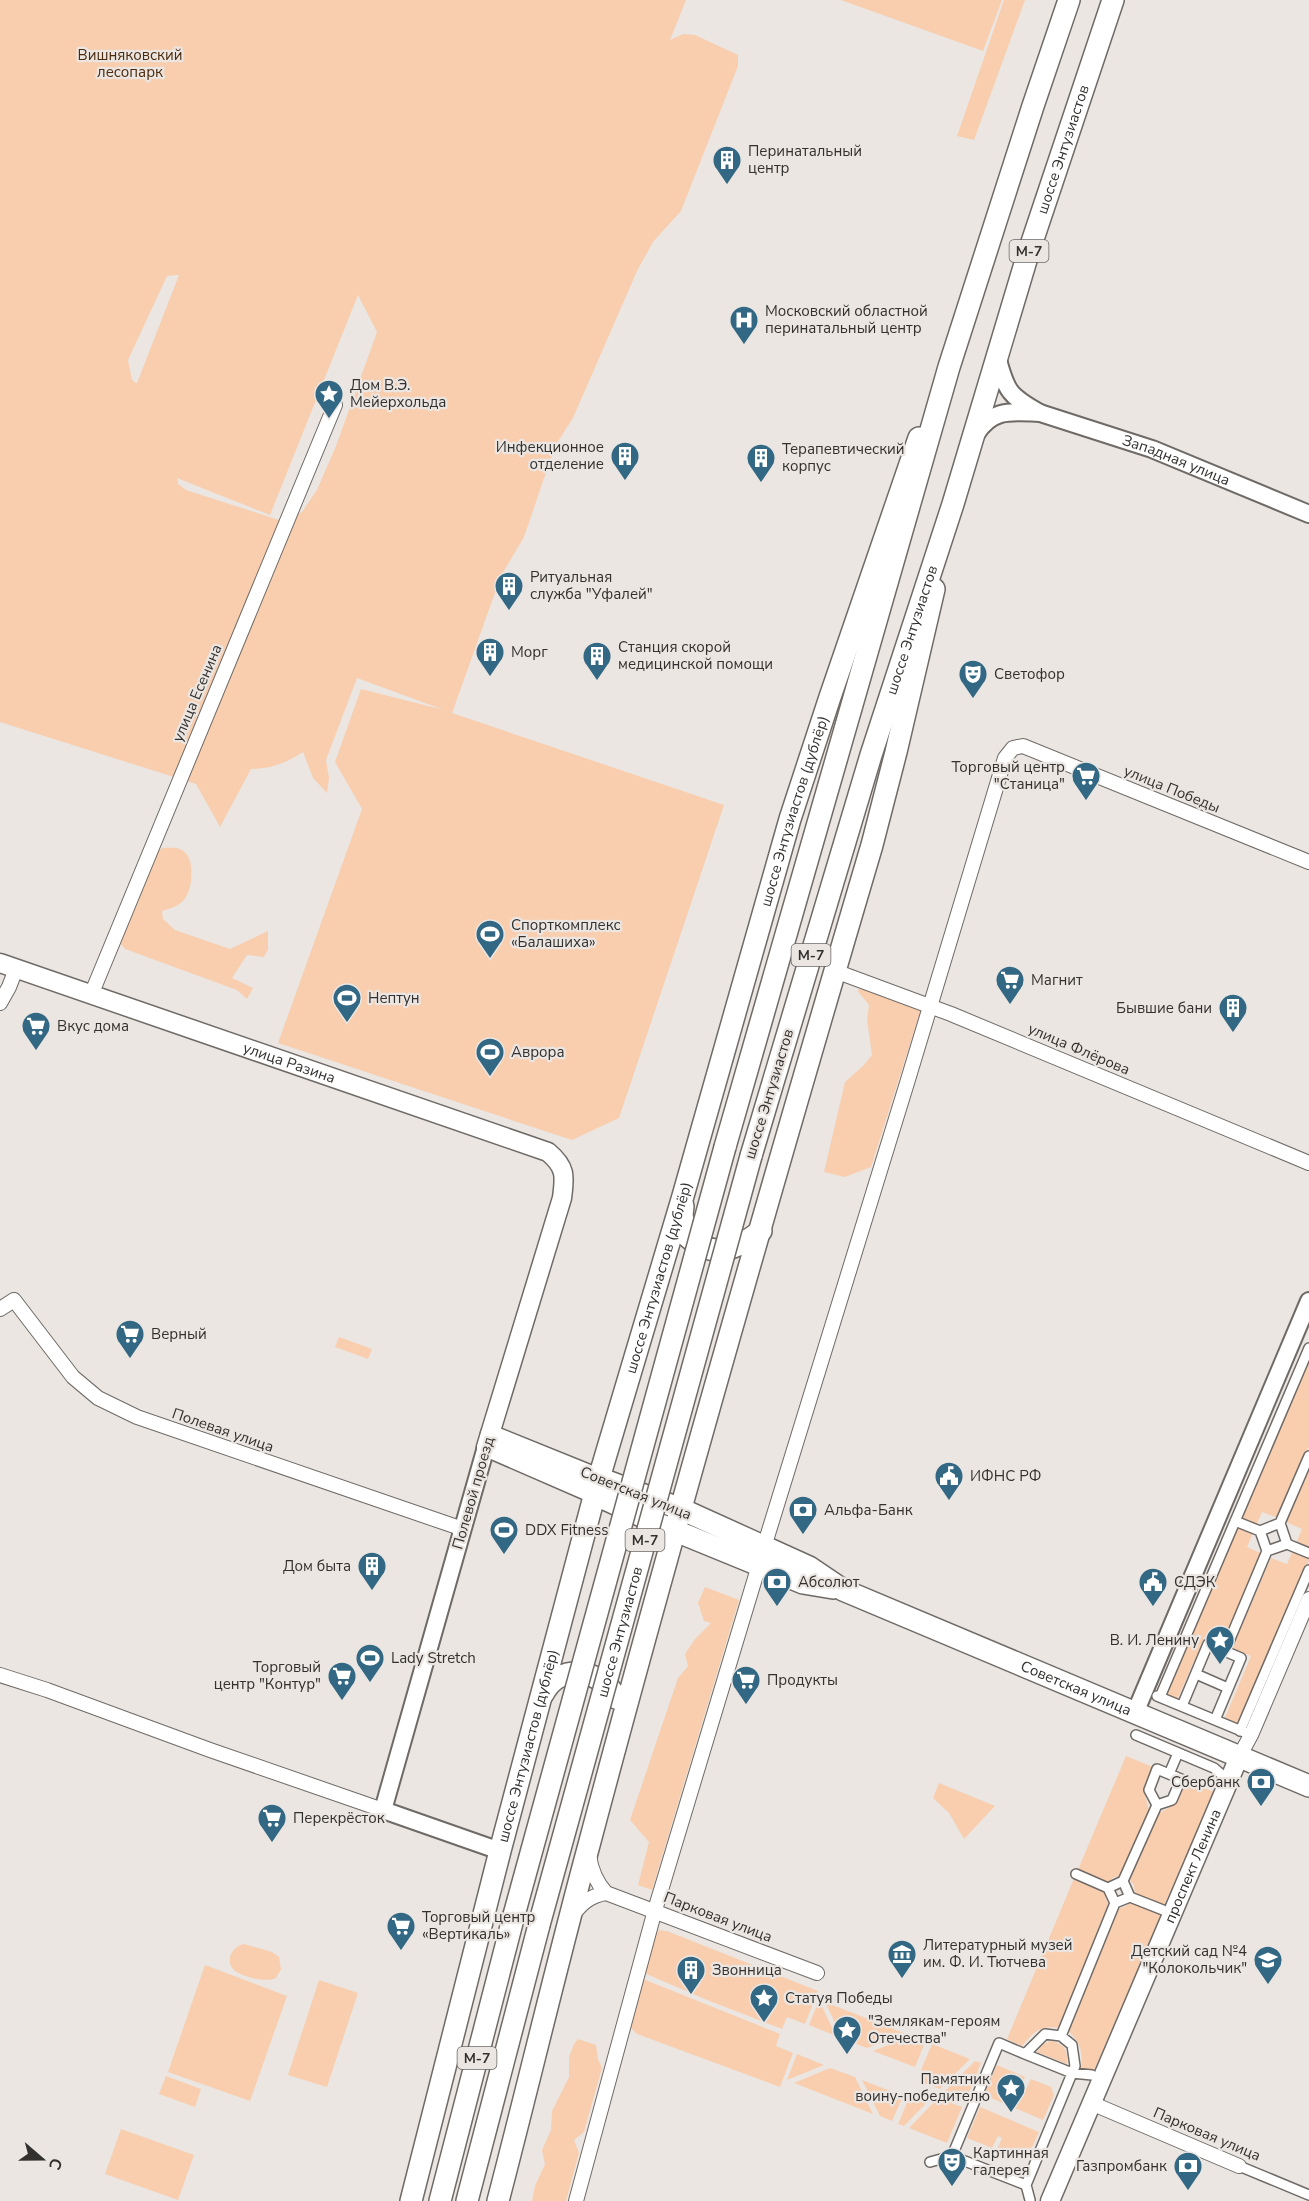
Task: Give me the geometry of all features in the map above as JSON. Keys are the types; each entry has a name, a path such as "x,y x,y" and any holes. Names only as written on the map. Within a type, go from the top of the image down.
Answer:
{"main road":[{"name":"шоссе Энтузиастов","path":"440,2201 514,1915 725,1147 950,367 1069,0"},
{"name":"шоссе Энтузиастов","path":"467,2201 539,1925 751,1156 871,755 953,504 1027,257 1113,0"},
{"name":"шоссе Энтузиастов (дублёр)","path":"411,2201 500,1851 597,1486 683,1196 790,819 905,478 950,367"},
{"path":"498,2201 588,1848 675,1530 896,752 953,504"},
{"name":"улица Разина","path":"8,966 548,1152 559,1162 564,1178"},
{"name":"Полевой проезд","path":"488,1441 562,1198 564,1178"},
{"path":"683,1196 682,1216 688,1237 701,1246 716,1251 731,1249 761,1231"},
{"name":"Советская улица","path":"488,1441 597,1486 675,1530 762,1556"},
{"name":"Советская улица","path":"597,1486 681,1509 762,1556 803,1583 843,1590 1309,1786"},
{"path":"542,1697 546,1688 560,1677 580,1673 596,1676 609,1686 617,1699 620,1710 620,1731"},
{"name":"проспект Ленина","path":"1050,2201 1239,1757"}],"street":[{"name":"Западная улица","path":"997,356 1002,376 1012,396 1040,413 1152,449 1309,514"},
{"name":"улица Есенина","path":"91,995 335,405"},
{"name":"Западная улица","path":"973,438 982,424 1000,413 1040,413"},
{"name":"улица Победы","path":"930,1005 1005,758 1013,748 1023,746 1309,862"},
{"path":"0,1003 9,987 8,966"},
{"name":"улица Флёрова","path":"835,971 930,1005 1309,1163"},
{"path":"576,2201 655,1910 930,1005"},
{"name":"Полевая улица","path":"0,1310 14,1300 73,1377 98,1398 149,1422 463,1529"},
{"path":"1135,1713 1308,1308"},
{"path":"1309,1348 1159,1699 1182,1706 1238,1732 1309,1570"},
{"name":"Полевой проезд","path":"383,1810 424,1659 488,1441"},
{"path":"1287,1544 1280,1523 1309,1456"},
{"path":"1235,1521 1260,1530 1280,1523"},
{"path":"1225,1651 1267,1551 1260,1530"},
{"path":"1267,1551 1287,1544 1309,1553"},
{"name":"проспект Ленина","path":"1239,1757 1251,1735 1309,1599"},
{"path":"1182,1706 1208,1644 1225,1651 1241,1658 1215,1720"},
{"path":"1196,1674 1228,1688"},
{"path":"0,1675 500,1851"},
{"path":"1136,1735 1214,1768 1221,1774"},
{"path":"1169,1774 1178,1753"},
{"path":"1108,1888 1123,1881 1157,1805 1172,1800 1181,1779 1157,1769 1149,1790 1157,1805"},
{"path":"569,1922 580,1906 593,1896 606,1893 591,1867 588,1848"},
{"path":"1076,1874 1108,1888 1115,1903"},
{"path":"1123,1881 1130,1897 1163,1911"},
{"name":"Парковая улица","path":"606,1893 818,1972"},
{"path":"1061,2036 1115,1903 1130,1897"},
{"path":"1025,2054 1045,2034 1061,2036 1072,2045 1075,2066 1026,2185 1030,2200"},
{"path":"952,2156 999,2043 1072,2073 1092,2075"},
{"name":"Парковая улица","path":"1091,2103 1309,2195"},
{"path":"930,2162 952,2156 1026,2185"}],"green space":[{"name":"Вишняковский лесопарк","path":"0,0 686,0 670,40 683,34 695,35 738,55 738,66 681,211 653,242 637,271 573,418 555,446 524,537 501,576 452,713 724,805 619,1118 572,1140 278,1043 362,809 335,762 361,689 444,710 357,678 326,760 329,778 327,793 313,778 303,752 278,765 251,769 220,827 196,784 0,722","holes":["179,275 137,383 136,383 132,380 128,360 167,276","358,295 377,332 336,446 317,490 302,512 282,521 186,490 178,484 177,478 270,515"]},
{"path":"841,0 1002,0 983,51"},
{"path":"1004,0 1025,0 974,140 957,136"},
{"path":"163,848 182,850 191,865 191,879 186,897 179,905 162,911 163,919 175,930 230,949 268,931 268,949 264,957 247,955 232,978 253,988 247,999 237,990 125,949 120,943 119,934 155,852"},
{"path":"863,988 921,1009 871,1167 845,1177 824,1172 845,1082 872,1055 867,1020 869,1005 857,990"},
{"path":"339,1337 372,1349 368,1359 335,1347"},
{"path":"1309,1354 1309,1446 1278,1518 1262,1512 1256,1526 1238,1519"},
{"path":"1309,1469 1309,1549 1296,1543 1302,1529 1286,1522"},
{"path":"1236,1525 1253,1533 1247,1547 1263,1554 1224,1644 1205,1636 1177,1700 1163,1694"},
{"path":"1293,1550 1309,1557 1309,1561 1238,1726 1224,1720 1251,1656 1232,1648 1271,1558 1287,1564"},
{"path":"705,1587 739,1600 652,1890 638,1885 649,1842 630,1820 678,1678 688,1666 685,1654 695,1639 711,1623 704,1621 698,1603"},
{"path":"1126,1756 1153,1767 1144,1791 1149,1810 1121,1876 1114,1877 1106,1884 1077,1872"},
{"path":"1185,1780 1214,1792 1163,1908 1135,1896 1134,1885 1130,1880 1158,1814 1175,1804"},
{"path":"939,1783 995,1806 964,1839 949,1813 933,1798"},
{"path":"1075,1876 1104,1888 1106,1900 1110,1905 1059,2028 1042,2029 1022,2046 1007,2039"},
{"path":"1133,1901 1162,1913 1092,2075 1081,2070 1080,2048 1067,2030 1119,1908"},
{"path":"659,1930 667,1931 818,1991 805,2024 787,2017 782,2029 644,1973 654,1937"},
{"path":"244,1944 272,1952 279,1957 281,1969 276,1978 254,1979 234,1970 230,1962 231,1954 233,1950"},
{"path":"205,1965 287,1996 250,2101 168,2072"},
{"path":"643,1979 780,2034 776,2046 793,2053 780,2087 637,2034 631,2028 631,2022"},
{"path":"319,1980 358,1993 327,2087 288,2075"},
{"path":"819,2000 836,2036 809,2025"},
{"path":"825,2002 906,2034 867,2048 843,2039"},
{"path":"911,2036 925,2042 915,2067 873,2051"},
{"path":"578,2039 596,2045 602,2068 584,2132 574,2140 579,2153 566,2201 532,2201 535,2186 545,2164 542,2150 551,2130 552,2111 569,2077 569,2057"},
{"path":"1050,2041 1062,2045 1067,2055 1067,2064 1037,2052 1042,2045"},
{"path":"932,2044 970,2059 940,2089 922,2082 926,2072 921,2070"},
{"path":"797,2054 824,2065 787,2080"},
{"path":"975,2061 981,2063 966,2100 945,2091"},
{"path":"997,2065 1025,2077 1020,2089 1025,2091 1031,2079 1051,2087 1054,2095 1043,2120 984,2095"},
{"path":"830,2068 855,2077 873,2114 794,2083"},
{"path":"166,2076 201,2089 195,2107 159,2094"},
{"path":"862,2080 903,2096 892,2121 880,2116"},
{"path":"919,2090 933,2096 904,2126 898,2124 909,2098 915,2100"},
{"path":"938,2098 962,2107 947,2143 909,2128"},
{"path":"980,2107 1039,2132 1028,2156 1021,2160 997,2150 1002,2138 998,2136 992,2148 967,2138"},
{"path":"121,2129 194,2155 178,2200 105,2174"}],"place":[{"name":"Перинатальный центр","path":"727,186"},
{"name":"Московский областной перинатальный центр","path":"744,346"},
{"name":"Дом В.Э. Мейерхольда","path":"329,420"},
{"name":"Инфекционное отделение","path":"625,482"},
{"name":"Терапевтический корпус","path":"761,484"},
{"name":"Ритуальная служба \"Уфалей\"","path":"509,612"},
{"name":"Морг","path":"490,678"},
{"name":"Станция скорой медицинской помощи","path":"597,682"},
{"name":"Светофор","path":"973,700"},
{"name":"Торговый центр \"Станица\"","path":"1086,802"},
{"name":"Спорткомплекс «Балашиха»","path":"490,960"},
{"name":"Магнит","path":"1010,1006"},
{"name":"Нептун","path":"347,1024"},
{"name":"Бывшие бани","path":"1233,1034"},
{"name":"Вкус дома","path":"36,1052"},
{"name":"Аврора","path":"490,1078"},
{"name":"Верный","path":"130,1360"},
{"name":"ИФНС РФ","path":"949,1502"},
{"name":"Альфа-Банк","path":"803,1536"},
{"name":"DDX Fitness","path":"504,1556"},
{"name":"Дом быта","path":"372,1592"},
{"name":"Абсолют","path":"777,1608"},
{"name":"СДЭК","path":"1153,1608"},
{"name":"В. И. Ленину","path":"1220,1666"},
{"name":"Lady Stretch","path":"370,1684"},
{"name":"Торговый центр \"Контур\"","path":"342,1702"},
{"name":"Продукты","path":"746,1706"},
{"name":"Сбербанк","path":"1261,1808"},
{"name":"Перекрёсток","path":"272,1844"},
{"name":"Торговый центр «Вертикаль»","path":"401,1952"},
{"name":"Литературный музей им. Ф. И. Тютчева","path":"902,1980"},
{"name":"Детский сад №4 \"Колокольчик\"","path":"1268,1986"},
{"name":"Звонница","path":"691,1996"},
{"name":"Статуя Победы","path":"764,2024"},
{"name":"\"Землякам-героям Отечества\"","path":"847,2056"},
{"name":"Памятник воину-победителю","path":"1011,2114"},
{"name":"Картинная галерея","path":"952,2188"},
{"name":"Газпромбанк","path":"1188,2192"}]}
